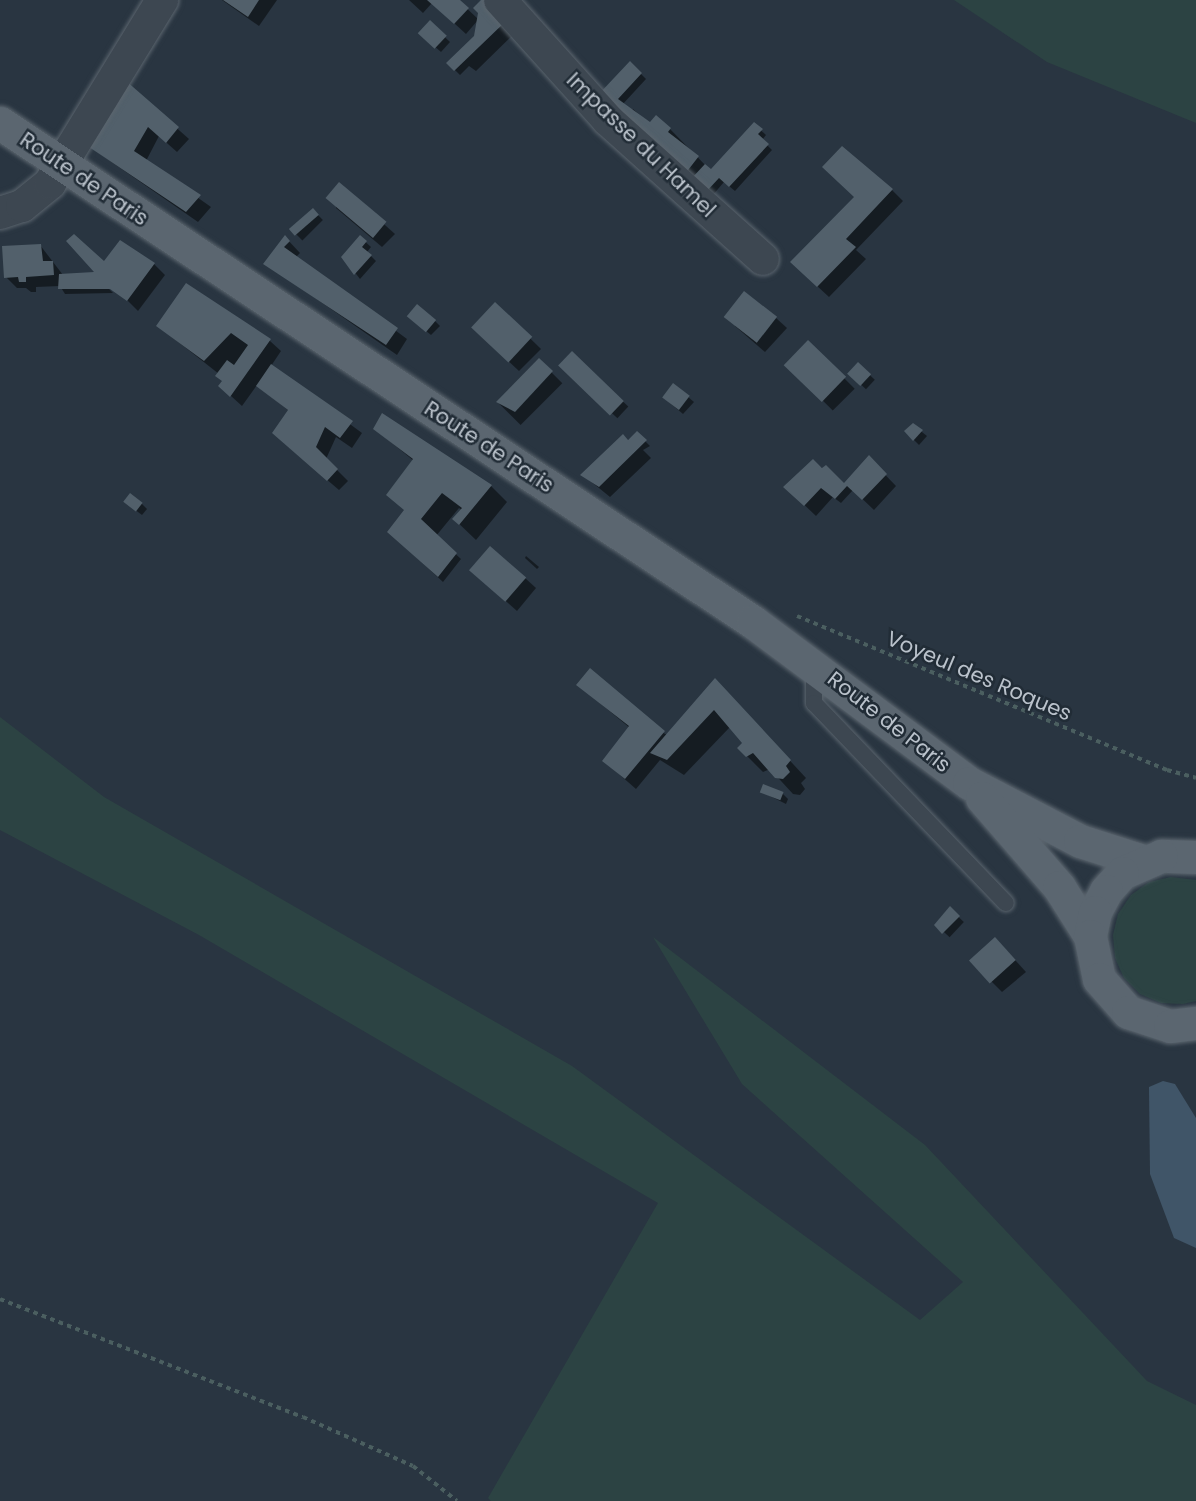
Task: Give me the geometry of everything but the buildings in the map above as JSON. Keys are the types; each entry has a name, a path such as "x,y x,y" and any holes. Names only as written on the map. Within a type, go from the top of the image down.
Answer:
{"main road":[{"name":"Route de Paris","path":"0,123 753,622 814,664 969,783"},
{"path":"969,783 1080,842 1143,861"},
{"path":"969,783 1059,888 1090,936"},
{"path":"1196,857 1161,856 1143,861 1122,873 1106,891 1095,912 1090,936 1092,958 1112,997 1128,1012 1183,1024 1196,1045"}],"street":[{"path":"0,213 22,206 50,183 162,0"},
{"name":"Impasse du Hamel","path":"500,0 608,120 763,259"}],"lane":[{"path":"814,664 814,703 1006,903"}],"path":[{"name":"Voyeul des Roques","path":"753,622 763,612 801,616 1167,770 1196,778"},
{"path":"0,1299 303,1417 413,1466 457,1501"}],"green space":[{"path":"954,0 1196,0 1196,123 1047,62"},
{"path":"0,717 104,797 572,1066 920,1320 963,1282 742,1084 653,937 925,1145 1147,1381 1196,1405 1196,1501 491,1501 488,1498 658,1203 199,935 0,830"},
{"path":"1171,877 1196,880 1196,1001 1183,1004 1161,1003 1140,994 1124,978 1115,958 1113,935 1118,914 1131,895 1149,882"}],"water":[{"path":"1163,1081 1175,1084 1196,1118 1196,1248 1174,1238 1150,1174 1149,1087"}]}
